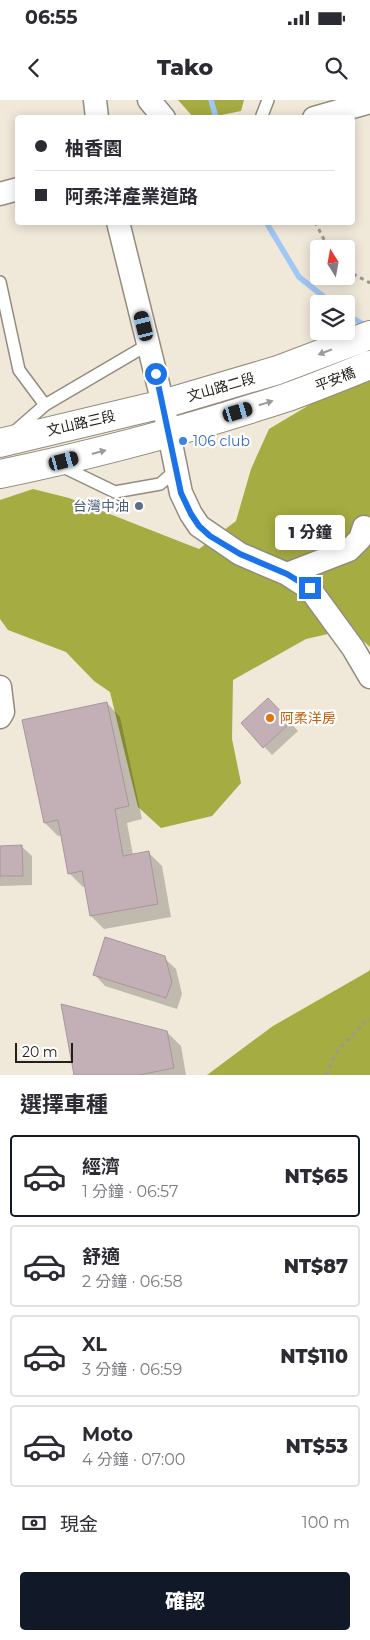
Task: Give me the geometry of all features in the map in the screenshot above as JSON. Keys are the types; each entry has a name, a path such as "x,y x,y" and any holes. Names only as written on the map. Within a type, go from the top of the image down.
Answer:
{"main road":[{"name":"平安橋","path":"278,370 370,335"},
{"name":"平安橋","path":"300,392 370,365"},
{"name":"文山路二段","path":"163,404 278,370"},
{"name":"文山路二段","path":"169,433 300,392"},
{"name":"文山路三段","path":"1,442 163,404"},
{"path":"0,474 169,433"}],"street":[{"path":"95,100 97,115"},
{"path":"149,100 162,115"},
{"path":"324,115 370,102"},
{"path":"0,194 15,190"},
{"path":"119,225 163,404 181,493 191,514 199,526 210,536 240,554 287,574 310,588 353,648 370,677"},
{"path":"287,574 349,550 360,540 364,527"},
{"path":"0,687 3,712 0,717"}],"lane":[{"path":"262,115 268,100"},
{"path":"0,282 19,370 45,405"},
{"path":"1,442 45,405 148,344"},
{"path":"55,462 115,492 160,484 176,470"}],"path":[{"path":"317,225 324,240"},
{"path":"355,275 370,283"},
{"path":"326,1075 338,1051 367,1020 370,1020"}],"green space":[{"path":"178,100 244,100 241,111 222,115 191,115"},
{"path":"370,379 370,647 350,629 306,639 233,680 232,739 241,783 212,816 161,828 138,807 110,692 94,681 66,652 8,630 0,619 0,500 33,489 69,498 199,549 236,521 251,469 269,429 316,401"},
{"path":"370,969 370,1075 207,1075 273,1026"}],"building":[{"name":"阿柔洋房","path":"268,698 291,722 263,748 241,723"},
{"path":"107,702 129,806 115,809 123,856 149,851 158,904 90,916 82,871 68,874 58,820 44,823 22,720"},
{"path":"22,845 23,876 0,876 0,846"},
{"path":"105,937 165,956 172,982 166,998 93,975"},
{"path":"61,1004 167,1031 174,1068 139,1075 74,1075"}],"waterway":[{"path":"211,100 215,115"},
{"path":"268,225 299,277 322,295"},
{"path":"355,319 368,327"}],"place":[{"name":"106 club","path":"183,441"},
{"name":"台灣中油","path":"139,506"},
{"name":"阿柔洋房","path":"270,718"}],"route":[{"path":"156,374 181,493 199,526 210,536 240,554 287,574 310,588"}]}
